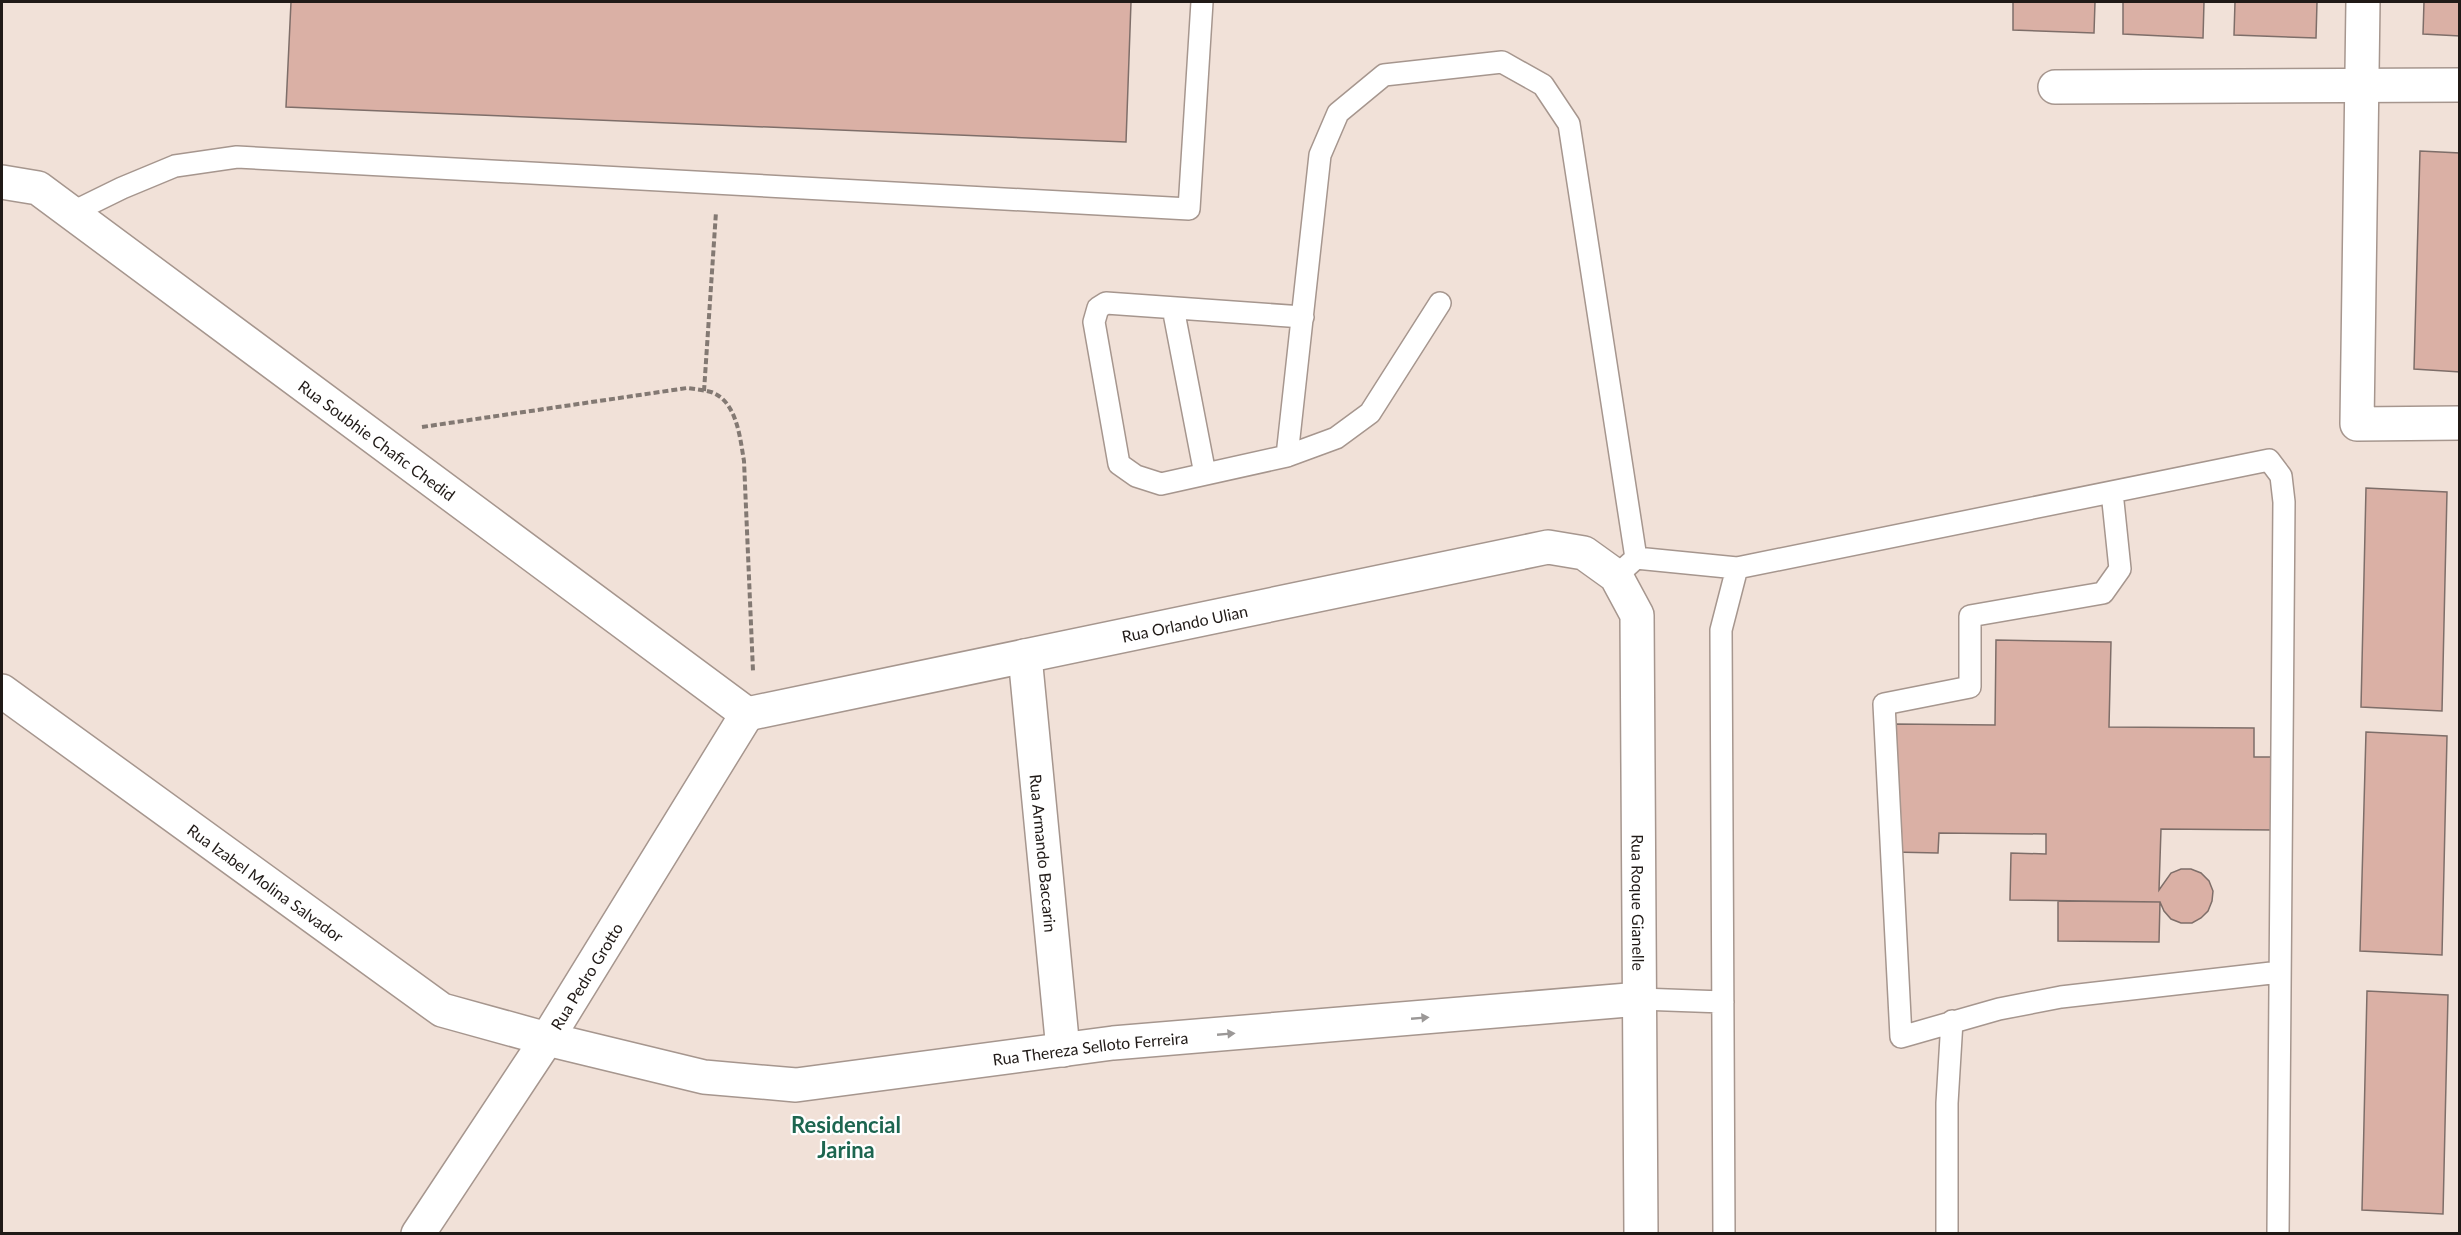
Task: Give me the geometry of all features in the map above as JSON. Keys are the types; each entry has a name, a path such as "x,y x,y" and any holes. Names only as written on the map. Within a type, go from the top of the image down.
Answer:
{"street":[{"path":"2363,2 2357,424 2460,423"},
{"path":"2055,87 2460,85"},
{"name":"Rua Soubhie Chafic Chedid","path":"2,182 38,189 751,713"},
{"name":"Rua Orlando Ulian","path":"751,713 1548,547 1584,554 1626,567"},
{"name":"Rua Roque Gianelle","path":"1626,567 1637,615 1641,1233"},
{"name":"Rua Armando Baccarin","path":"1025,656 1063,1050"},
{"name":"Rua Izabel Molina Salvador","path":"2,691 442,1010 547,1039"},
{"name":"Rua Pedro Grotto","path":"418,1233 547,1039 751,713"},
{"name":"Rua Thereza Selloto Ferreira","path":"547,1039 704,1077 796,1085 1125,1042 1640,999"}],"lane":[{"path":"71,213 175,166 237,157 1189,209 1202,2"},
{"path":"1287,456 1320,156 1338,113 1384,75 1502,62 1543,85 1569,124 1626,567 1737,568 2269,460 2281,476 2284,502 2278,1233"},
{"path":"1303,317 1106,303 1098,308 1094,322 1119,464 1137,476 1161,484 1287,456 1336,438 1370,413 1440,303"},
{"path":"1173,308 1204,474"},
{"path":"2112,492 2120,569 2103,593 1970,616 1970,687 1884,704 1901,1037 1952,1021 2061,997 2280,972"},
{"path":"1724,1233 1721,630 1737,568"},
{"path":"1640,999 1723,1002"},
{"path":"1947,1233 1947,1103 1952,1021"}],"path":[{"path":"704,391 717,183"},
{"path":"370,435 687,388 712,392 729,407 739,431 744,461 751,713"}],"building":[{"path":"291,2 1131,2 1126,142 286,107"},
{"path":"2013,2 2095,2 2094,33 2013,30"},
{"path":"2123,2 2204,2 2203,38 2123,34"},
{"path":"2235,2 2317,2 2316,38 2234,35"},
{"path":"2424,2 2460,2 2460,36 2423,34"},
{"path":"2420,151 2460,153 2460,372 2414,369"},
{"path":"2366,488 2447,492 2442,711 2361,707"},
{"path":"1996,640 2111,642 2109,727 2254,728 2254,757 2274,757 2273,830 2161,829 2159,890 2171,873 2181,869 2191,869 2201,873 2209,881 2213,891 2208,911 2201,918 2192,923 2181,923 2171,919 2160,902 2010,900 2011,853 2046,854 2046,834 1939,833 1938,853 1893,852 1895,724 1995,725"},
{"path":"2366,732 2447,736 2442,955 2360,951"},
{"path":"2058,901 2160,902 2159,942 2058,941"},
{"path":"2367,991 2448,995 2443,1214 2362,1210"}],"district":[{"name":"Residencial Jarina","path":"846,1136"}]}
